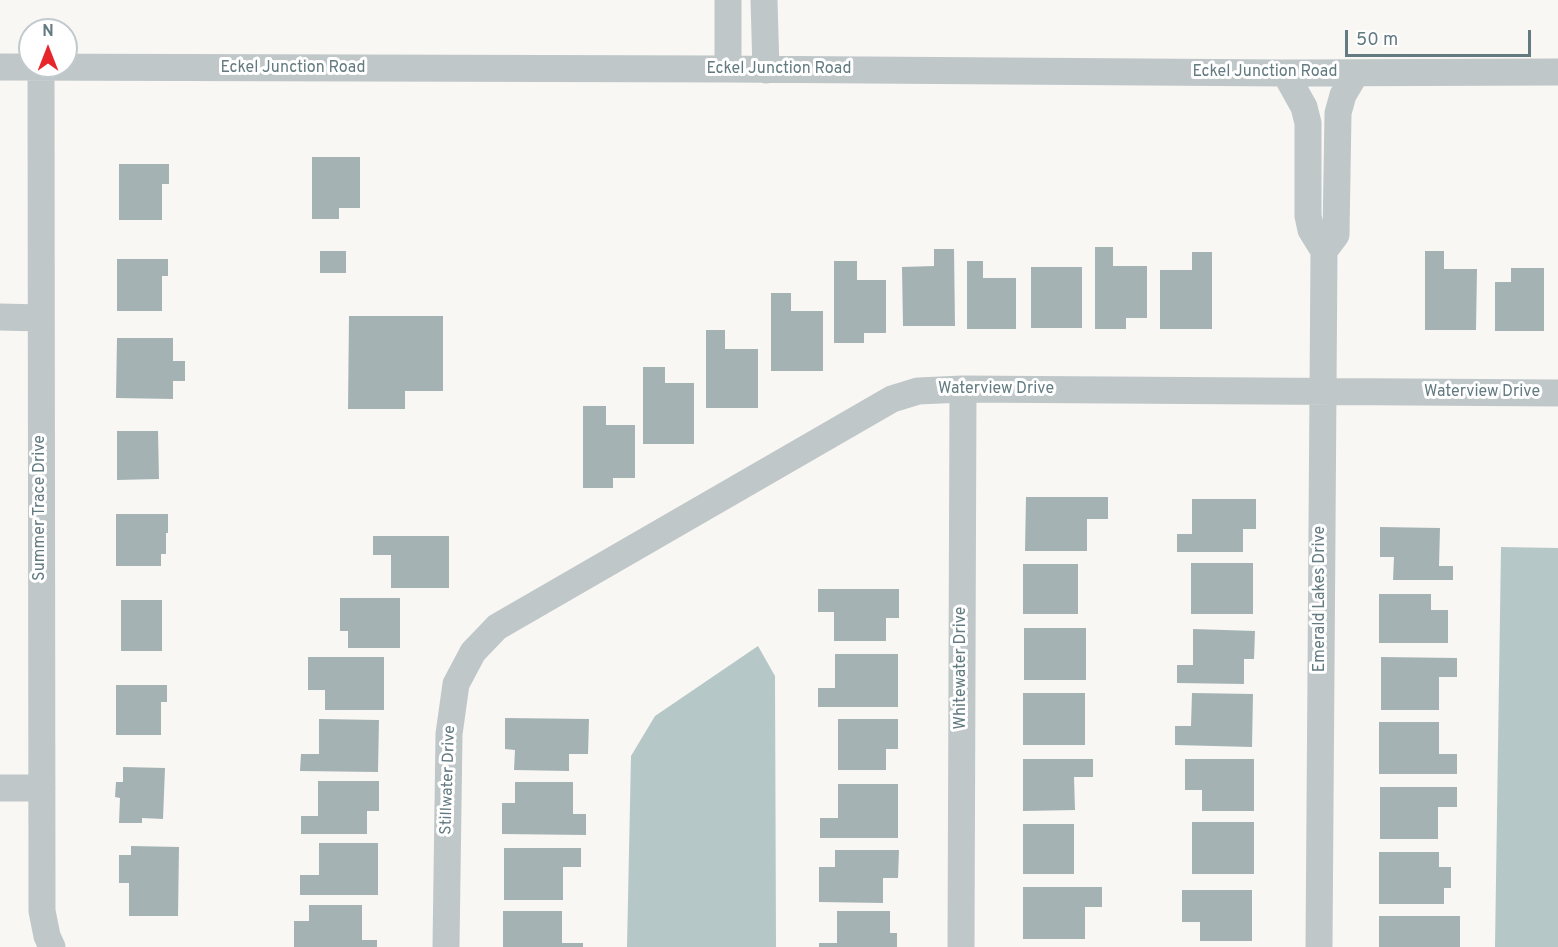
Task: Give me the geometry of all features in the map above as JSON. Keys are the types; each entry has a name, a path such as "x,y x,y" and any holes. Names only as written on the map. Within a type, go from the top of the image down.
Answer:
{"street":[{"path":"728,69 729,0"},
{"path":"764,0 766,70"},
{"name":"Eckel Junction Road","path":"0,68 18,68"},
{"name":"Eckel Junction Road","path":"78,68 1558,72"},
{"name":"Emerald Lakes Drive","path":"1285,73 1304,107 1308,123 1308,216 1311,230 1324,251 1319,947"},
{"name":"Emerald Lakes Drive","path":"1324,251 1336,235 1338,113 1343,95 1356,73"},
{"name":"Summer Trace Drive","path":"41,78 42,911 47,936 52,947"},
{"path":"0,317 41,318"},
{"name":"Waterview Drive","path":"497,627 892,399 918,391 963,389 1558,393"},
{"name":"Whitewater Drive","path":"961,947 963,389"},
{"name":"Stillwater Drive","path":"446,947 449,734 456,684 473,652 497,627"},
{"path":"0,788 42,788"}],"shaded area":[{"path":"1501,547 1558,548 1558,947 1495,947"},
{"path":"758,646 775,676 776,947 627,947 631,756 655,716"}],"building":[{"path":"312,157 360,157 360,208 339,208 339,219 312,219"},
{"path":"119,164 169,164 169,184 162,184 162,220 119,220"},
{"path":"1095,247 1113,247 1113,266 1147,266 1147,318 1126,318 1126,329 1095,329"},
{"path":"934,249 954,249 955,326 903,326 902,267 934,266"},
{"path":"320,251 346,251 346,273 320,273"},
{"path":"1425,251 1444,251 1444,269 1477,269 1476,330 1425,330"},
{"path":"1192,252 1212,252 1212,329 1160,329 1160,270 1192,270"},
{"path":"117,259 168,259 168,276 162,276 162,311 117,311"},
{"path":"834,261 857,261 857,280 886,280 886,333 864,333 864,343 834,343"},
{"path":"967,261 983,261 983,278 1016,278 1016,329 967,329"},
{"path":"1031,267 1082,267 1082,328 1031,328"},
{"path":"1511,268 1544,268 1544,331 1495,331 1495,282 1511,282"},
{"path":"771,293 791,293 791,311 823,311 823,371 771,371"},
{"path":"349,316 443,316 443,391 405,391 405,409 348,409"},
{"path":"706,330 725,330 725,349 758,349 758,408 706,408"},
{"path":"117,338 173,338 173,361 185,361 185,381 173,381 173,399 116,398"},
{"path":"643,367 665,367 665,383 694,383 694,444 643,444"},
{"path":"583,406 606,406 606,425 635,425 635,478 613,478 613,488 583,488"},
{"path":"117,431 158,431 159,479 117,480"},
{"path":"1026,497 1108,497 1108,519 1087,519 1087,551 1025,551"},
{"path":"1192,499 1256,499 1256,529 1243,529 1243,552 1177,552 1177,534 1192,534"},
{"path":"116,514 168,514 166,554 161,554 161,566 116,566"},
{"path":"1380,527 1440,528 1439,566 1453,566 1453,580 1393,580 1394,557 1380,557"},
{"path":"373,536 449,536 449,588 391,588 391,555 373,555"},
{"path":"1191,563 1253,563 1253,614 1191,614"},
{"path":"1023,564 1078,564 1078,614 1023,614"},
{"path":"818,589 899,589 899,618 886,618 886,641 834,641 834,612 818,612"},
{"path":"1379,594 1431,594 1431,610 1448,610 1448,643 1379,643"},
{"path":"340,598 400,598 400,648 348,648 348,631 340,631"},
{"path":"121,600 162,600 162,651 121,651"},
{"path":"1024,628 1086,628 1086,680 1024,680"},
{"path":"1193,629 1255,631 1254,659 1244,659 1244,684 1177,683 1177,665 1193,665"},
{"path":"835,654 898,654 898,707 818,707 818,688 835,688"},
{"path":"308,657 384,657 384,710 325,710 325,690 308,690"},
{"path":"1381,657 1457,658 1457,677 1439,677 1439,710 1381,710"},
{"path":"116,685 167,685 167,702 161,702 161,735 116,735"},
{"path":"1023,693 1085,693 1085,745 1023,745"},
{"path":"1192,693 1253,694 1252,747 1175,745 1175,726 1191,726"},
{"path":"505,718 589,719 588,754 569,754 569,771 514,770 515,750 505,749"},
{"path":"319,719 379,720 378,772 300,771 301,754 319,754"},
{"path":"838,719 898,719 898,749 886,749 886,770 838,770"},
{"path":"1379,722 1439,722 1439,754 1457,754 1457,774 1379,774"},
{"path":"1023,759 1093,759 1093,777 1074,777 1075,810 1023,811"},
{"path":"1185,759 1254,759 1254,811 1202,811 1202,790 1185,790"},
{"path":"123,767 165,768 163,819 142,818 142,823 119,823 120,798 115,797 116,782 123,782"},
{"path":"318,781 379,781 379,811 367,811 367,834 301,834 301,816 318,816"},
{"path":"515,782 573,782 573,814 586,814 586,835 502,834 502,803 515,803"},
{"path":"838,784 898,784 898,838 820,838 820,818 838,818"},
{"path":"1380,787 1457,787 1457,807 1438,807 1438,839 1380,839"},
{"path":"1192,822 1254,822 1254,874 1192,874"},
{"path":"1023,824 1074,824 1074,874 1023,874"},
{"path":"319,843 378,843 378,895 300,895 300,875 319,875"},
{"path":"131,846 179,847 178,916 129,916 129,883 119,883 119,855 131,855"},
{"path":"504,848 581,848 581,867 563,867 563,900 504,900"},
{"path":"835,850 899,850 898,878 883,878 883,903 819,902 819,867 835,867"},
{"path":"1379,852 1439,852 1439,867 1451,867 1451,888 1444,888 1444,904 1379,904"},
{"path":"1023,887 1102,887 1102,907 1085,907 1085,939 1023,939"},
{"path":"1182,890 1252,890 1252,941 1200,941 1200,922 1182,922"},
{"path":"309,905 362,905 362,940 377,940 377,947 294,947 294,921 309,921"},
{"path":"503,911 562,911 562,943 583,943 583,947 503,947"},
{"path":"837,911 890,911 890,933 897,933 897,947 819,947 819,943 837,943"},
{"path":"1379,916 1460,916 1460,947 1379,947"}]}
